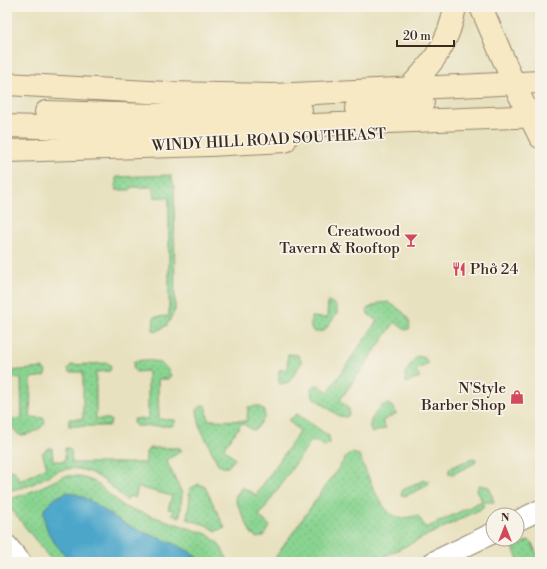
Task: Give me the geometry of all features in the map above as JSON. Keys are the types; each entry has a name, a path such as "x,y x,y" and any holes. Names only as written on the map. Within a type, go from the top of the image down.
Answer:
{"main road":[{"path":"407,90 440,52 450,33 456,7"},
{"path":"481,7 514,84 535,117 540,137"},
{"name":"WINDY HILL ROAD SOUTHEAST","path":"7,84 166,93 273,95 407,90 540,82"},
{"name":"WINDY HILL ROAD SOUTHEAST","path":"7,111 155,115 372,108 460,99 514,84"},
{"name":"WINDY HILL ROAD SOUTHEAST","path":"7,126 162,131 535,117"},
{"name":"WINDY HILL ROAD SOUTHEAST","path":"7,151 291,141 464,128 535,117"}],"street":[{"path":"525,517 540,510"},
{"path":"433,562 485,537"},
{"path":"7,545 21,562"}],"green space":[{"path":"171,175 174,187 175,310 167,325 156,332 153,330 154,317 169,316 169,198 154,197 153,187 132,187 130,190 116,190 116,177"},
{"path":"328,302 331,302 337,307 337,314 324,331 314,332 311,329 311,317 327,318"},
{"path":"388,302 407,316 410,324 409,329 405,330 395,322 340,400 349,409 349,415 346,417 339,416 313,397 311,389 313,386 318,385 328,392 377,321 368,314 367,309 379,303"},
{"path":"288,354 298,355 302,362 289,382 281,384 279,383 279,370 287,369"},
{"path":"417,356 425,358 428,364 416,370 420,377 406,383 405,373"},
{"path":"134,361 153,361 164,366 167,368 171,376 168,379 158,379 159,419 175,420 175,423 172,426 136,426 133,423 134,419 148,419 148,371 136,372 133,369"},
{"path":"108,363 111,366 110,371 96,372 96,419 109,419 111,420 110,425 69,426 69,419 83,419 83,372 69,372 68,368 71,365"},
{"path":"42,368 46,371 45,376 31,378 30,417 44,418 45,423 34,432 26,435 19,435 9,419 22,418 21,378 8,378 7,373 10,371"},
{"path":"388,404 394,408 396,414 382,421 386,428 372,433 370,425 372,419 381,406"},
{"path":"205,405 207,408 208,420 247,421 248,407 258,406 264,410 265,417 256,429 252,430 242,423 224,448 235,459 228,467 222,467 218,464 200,427 197,410 201,406"},
{"path":"297,414 329,436 329,443 325,446 312,440 259,516 270,526 264,536 257,538 251,533 235,497 242,487 256,495 300,431 289,420"},
{"path":"49,448 52,448 53,461 65,461 65,448 69,448 71,451 72,463 146,463 146,452 150,448 180,448 182,451 166,460 182,493 180,517 172,515 173,510 168,509 172,496 138,487 135,498 129,496 127,501 105,481 87,471 78,469 58,471 28,486 7,491 7,472 12,470 15,472 20,481 47,467 42,453"},
{"path":"352,453 359,455 378,497 388,512 400,518 418,516 426,528 482,501 477,490 479,485 489,487 494,502 484,502 483,508 373,562 272,562 347,456"},
{"path":"473,458 476,459 475,463 453,474 448,473 450,468"},
{"path":"65,476 78,476 95,482 124,507 207,534 219,544 229,562 53,562 7,504 7,500 28,493"},
{"path":"424,480 429,481 427,486 405,496 401,495 403,490"},
{"path":"199,484 205,487 225,528 216,531 206,525 187,519 190,497 189,489"},
{"path":"529,540 532,543 540,562 519,562 513,548 525,547 525,542"}],"water":[{"path":"68,492 84,497 117,519 134,528 175,544 202,562 71,562 48,532 44,518 44,509 55,498"}],"place":[{"name":"Creatwood Tavern & Rooftop","path":"411,240"},
{"name":"Phở 24","path":"459,269"},
{"name":"N'Style Barber Shop","path":"517,397"}]}
